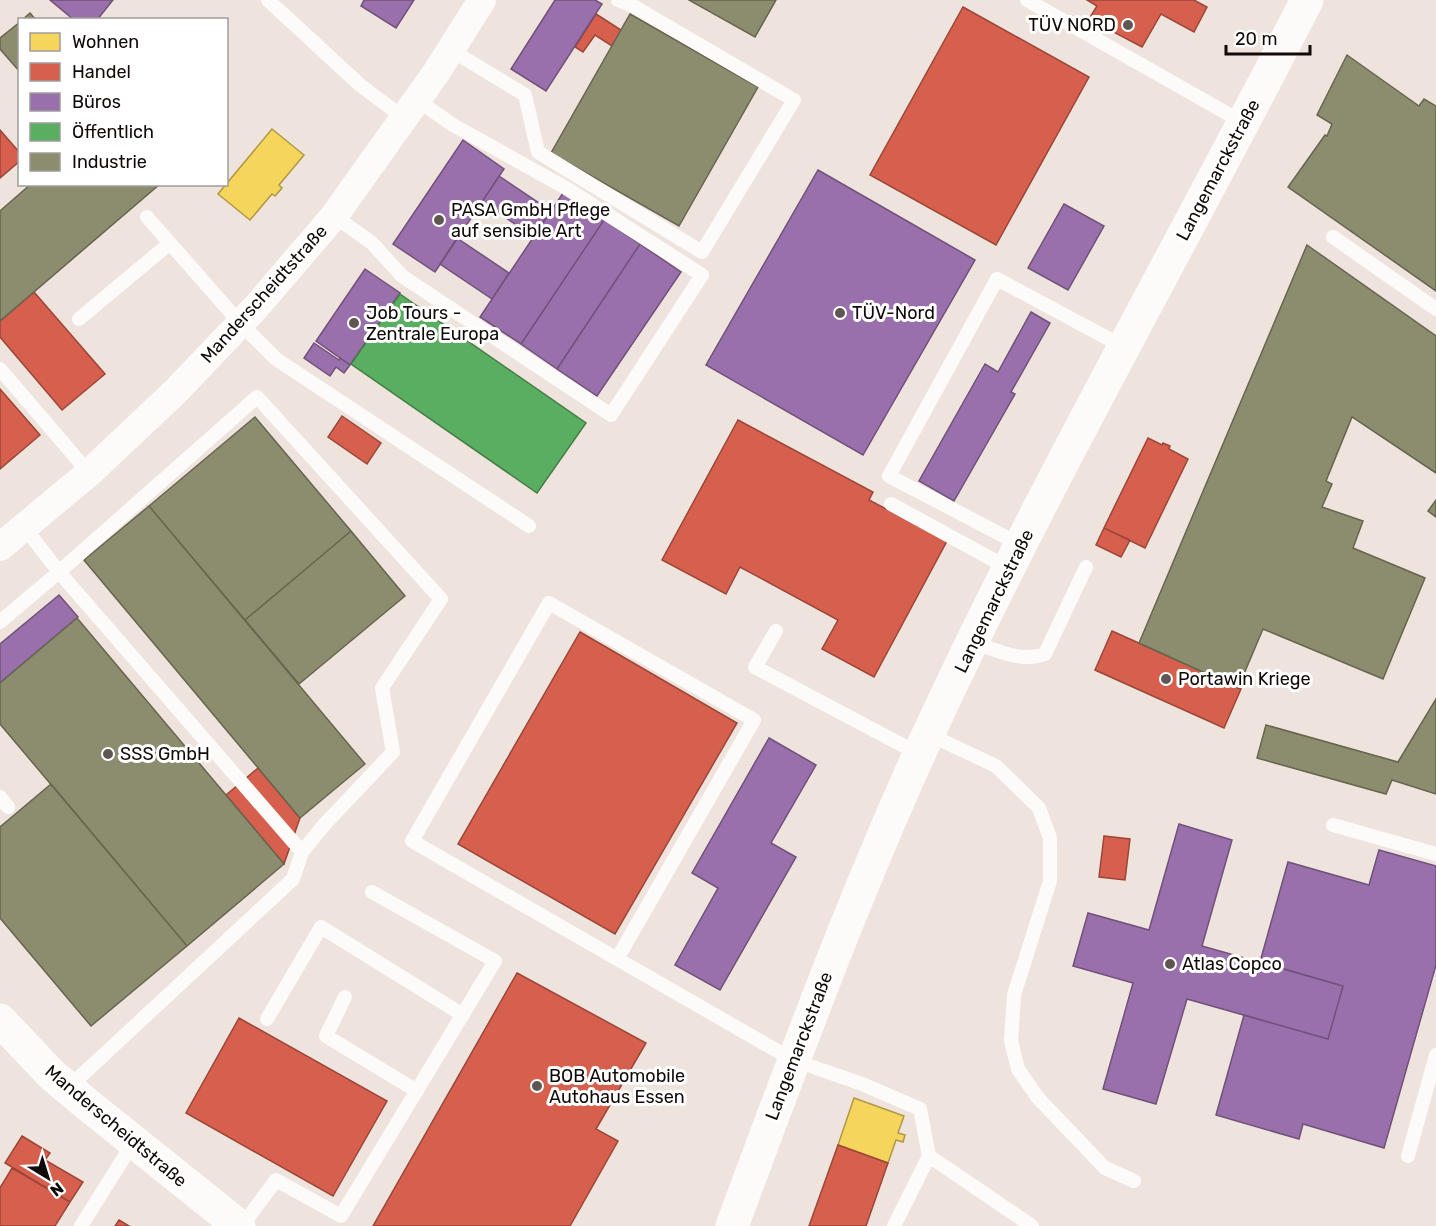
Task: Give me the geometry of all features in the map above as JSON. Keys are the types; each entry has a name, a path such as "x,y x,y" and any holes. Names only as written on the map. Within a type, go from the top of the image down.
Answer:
{"street":[{"name":"Manderscheidtstraße","path":"0,547 89,473 176,391 240,323 334,216 451,50 482,0"},
{"name":"Langemarckstraße","path":"732,1226 816,998 924,744 1015,557 1307,0"},
{"name":"Manderscheidtstraße","path":"0,1020 52,1075 133,1143 240,1226"}],"lane":[{"path":"268,0 360,86 410,109 453,125 566,188 702,275 611,415 402,276 372,243 334,216"},
{"path":"451,50 525,94 538,152 702,252 794,100 633,6 618,0"},
{"path":"1027,0 1244,123"},
{"path":"147,217 240,323 276,359 529,526"},
{"path":"1333,237 1436,309"},
{"path":"79,319 171,243"},
{"path":"1015,557 889,476 997,279 1124,347"},
{"path":"0,369 89,473"},
{"path":"0,622 257,397 441,599 382,688 393,752 324,825 302,852 293,879 68,1088"},
{"path":"891,504 1015,557"},
{"path":"25,528 59,572 302,852"},
{"path":"973,642 1016,657 1035,657 1045,654 1086,567"},
{"path":"618,959 754,720 549,603 411,841 793,1060 862,1084 920,1109 929,1156 894,1226"},
{"path":"776,631 755,667 924,744 996,766 1039,808 1050,838 1050,881 1014,995 1011,1041 1018,1070 1038,1098 1105,1168 1134,1181"},
{"path":"1332,825 1436,854"},
{"path":"240,1226 276,1180 341,1216 495,962 372,892"},
{"path":"267,1019 321,927 464,1015"},
{"path":"345,997 326,1036 417,1091"},
{"path":"1408,1156 1436,1055"},
{"path":"81,1226 133,1143"},
{"path":"929,1156 1032,1226"}],"building: Wohnen":[{"path":"272,129 304,155 279,185 282,188 275,196 272,194 250,220 218,194 225,186 228,186 228,182"},
{"path":"854,1098 904,1116 898,1133 905,1135 903,1142 896,1140 888,1163 838,1145"}],"building: Handel":[{"name":"TÜV NORD","path":"1087,0 1194,0 1207,7 1194,32 1161,14 1142,47 1089,19 1097,6"},
{"path":"963,7 1089,77 996,245 870,175"},
{"path":"596,14 621,30 612,46 595,35 583,52 575,47"},
{"path":"0,130 18,151 18,163 0,178"},
{"path":"34,292 105,374 62,410 0,337 0,321"},
{"path":"0,389 40,435 0,469"},
{"path":"342,416 381,443 367,464 328,437"},
{"path":"738,420 873,492 869,500 947,541 874,677 822,649 838,620 740,567 726,594 662,560"},
{"path":"1148,438 1170,446 1169,449 1188,459 1145,548 1104,528"},
{"path":"1104,528 1130,540 1121,557 1096,545"},
{"name":"Portawin Kriege","path":"1112,631 1241,689 1224,728 1095,670"},
{"path":"580,632 737,723 615,934 458,844"},
{"path":"258,768 300,818 284,864 226,795"},
{"path":"1104,836 1130,839 1125,880 1099,877"},
{"name":"BOB Automobile Autohaus Essen","path":"517,973 646,1043 596,1129 618,1141 570,1226 373,1226"},
{"path":"239,1018 387,1101 333,1196 186,1113"},
{"path":"22,1136 50,1153 45,1160 83,1182 70,1202 5,1163"},
{"path":"838,1145 888,1163 866,1226 809,1226"},
{"path":"12,1168 70,1202 55,1226 0,1226 0,1188"},
{"path":"119,1220 129,1226 115,1226"}],"building: Büros":[{"path":"50,0 113,0 99,18 72,18"},
{"path":"364,0 414,0 396,28 361,6"},
{"path":"555,0 595,0 602,4 546,91 511,69"},
{"name":"PASA GmbH Pflege auf sensible Art","path":"463,140 504,169 435,272 393,244"},
{"name":"TÜV-Nord","path":"818,170 975,260 863,455 706,365"},
{"path":"499,176 551,211 533,236 482,202"},
{"path":"563,193 604,220 521,344 480,317"},
{"path":"1064,204 1104,226 1068,290 1028,268"},
{"path":"604,220 640,244 557,369 521,344"},
{"path":"457,238 509,273 492,299 440,264"},
{"path":"640,244 681,272 597,396 557,369"},
{"name":"Job Tours - Zentrale Europa","path":"365,269 400,293 350,365 316,341"},
{"path":"1031,312 1050,323 1011,392 1015,394 954,501 919,481 985,364 998,372"},
{"path":"314,343 350,365 344,373 336,367 330,376 304,358"},
{"path":"59,595 78,617 0,683 0,644"},
{"path":"769,738 816,765 771,843 796,857 720,990 675,965 718,888 692,873"},
{"name":"Atlas Copco","path":"1179,824 1232,840 1202,946 1343,986 1328,1039 1187,999 1156,1104 1103,1089 1133,983 1073,966 1088,913 1149,930"},
{"path":"1379,850 1436,866 1436,965 1384,1148 1303,1124 1299,1139 1216,1115 1244,1015 1328,1039 1343,986 1260,962 1288,862 1369,885"}],"building: Öffentlich":[{"path":"400,294 586,423 537,493 351,364"}],"building: Industrie":[{"path":"689,0 776,0 755,37"},
{"path":"30,13 34,18 24,18"},
{"path":"630,14 758,87 679,226 551,153"},
{"path":"18,24 18,70 0,49 0,38"},
{"path":"1347,55 1419,106 1424,99 1436,106 1436,291 1288,187 1325,135 1327,136 1332,124 1317,115"},
{"path":"29,186 158,186 0,321 0,211"},
{"path":"1307,245 1436,336 1436,473 1352,417 1326,481 1332,484 1322,507 1363,521 1353,548 1425,578 1383,679 1263,629 1238,688 1139,643"},
{"path":"255,417 351,531 245,620 149,506"},
{"path":"1436,500 1436,517 1428,511"},
{"name":"SSS GmbH","path":"149,506 365,764 300,818 84,560"},
{"path":"351,531 405,596 299,684 245,620"},
{"name":"SSS GmbH","path":"77,618 284,864 187,946 0,724 0,683"},
{"path":"1436,699 1436,794 1392,780 1386,794 1257,758 1266,725 1398,762"},
{"path":"51,784 187,946 91,1026 0,918 0,827"}],"place":[{"name":"TÜV NORD","path":"1128,25"},
{"name":"PASA GmbH Pflege auf sensible Art","path":"439,220"},
{"name":"TÜV-Nord","path":"840,313"},
{"name":"Job Tours - Zentrale Europa","path":"354,323"},
{"name":"Portawin Kriege","path":"1166,679"},
{"name":"SSS GmbH","path":"108,754"},
{"name":"Atlas Copco","path":"1170,964"},
{"name":"BOB Automobile Autohaus Essen","path":"537,1086"}]}
